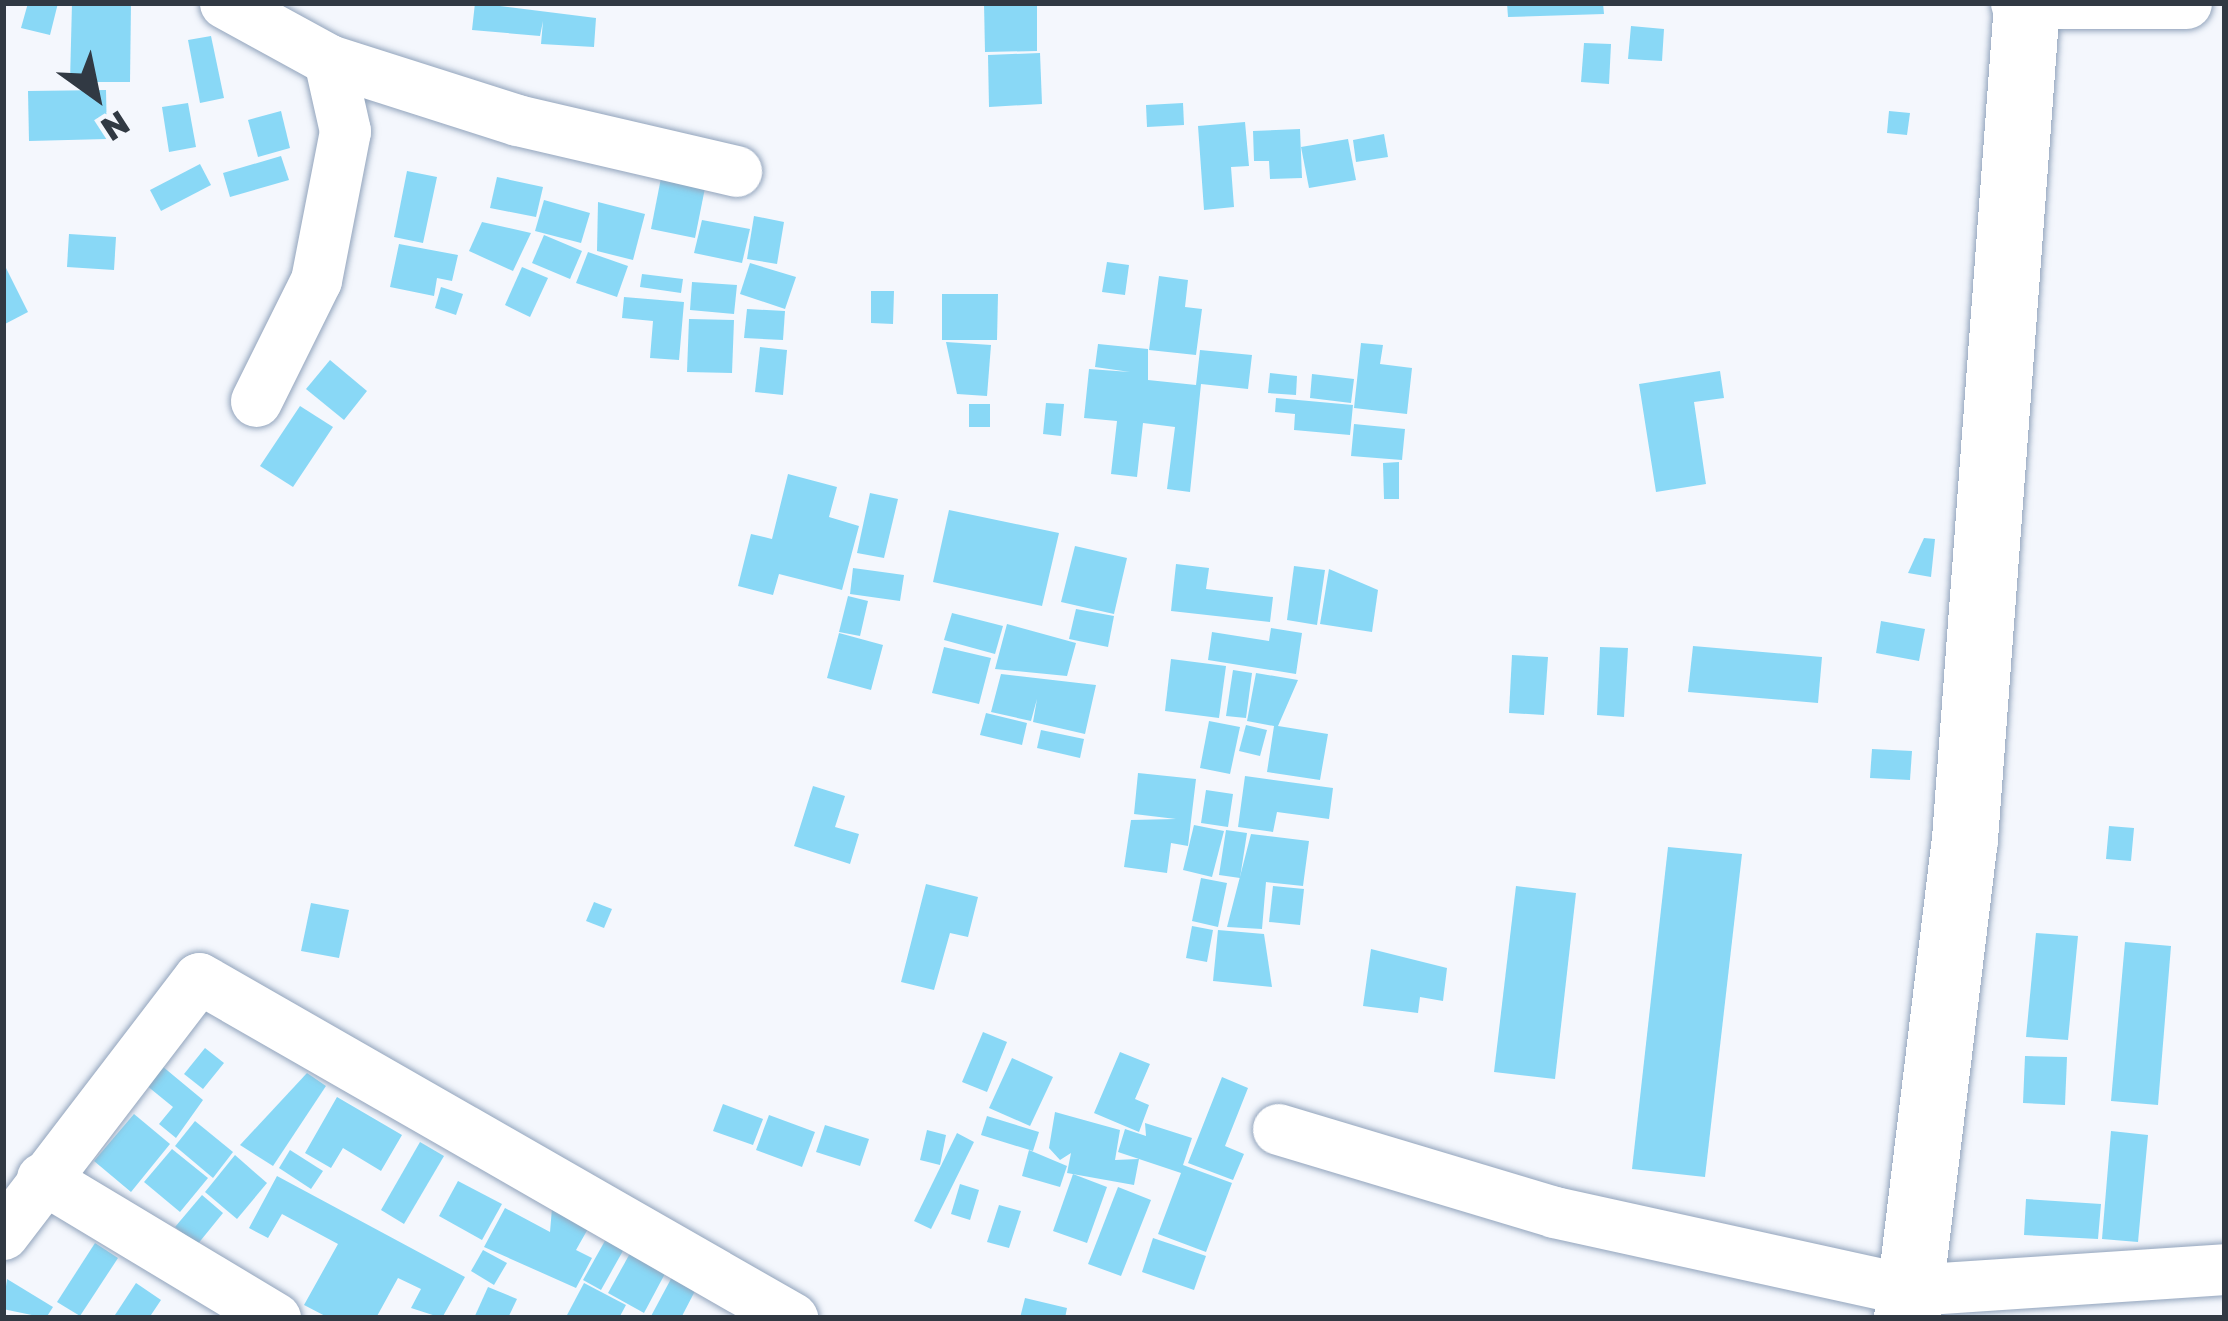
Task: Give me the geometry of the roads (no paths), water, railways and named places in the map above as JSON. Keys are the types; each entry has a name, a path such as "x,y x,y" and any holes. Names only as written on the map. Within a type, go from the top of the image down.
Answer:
{"main road":[{"path":"1908,1304 1965,839 2022,4"}],"street":[{"path":"225,3 329,60 517,120 736,171"},
{"path":"2022,4 2186,3"},
{"path":"256,401 316,280 345,130 329,60"},
{"path":"3,1234 200,978 792,1318"},
{"path":"1278,1129 1554,1212 1908,1304 2225,1269"},
{"path":"42,1178 275,1318"}]}
